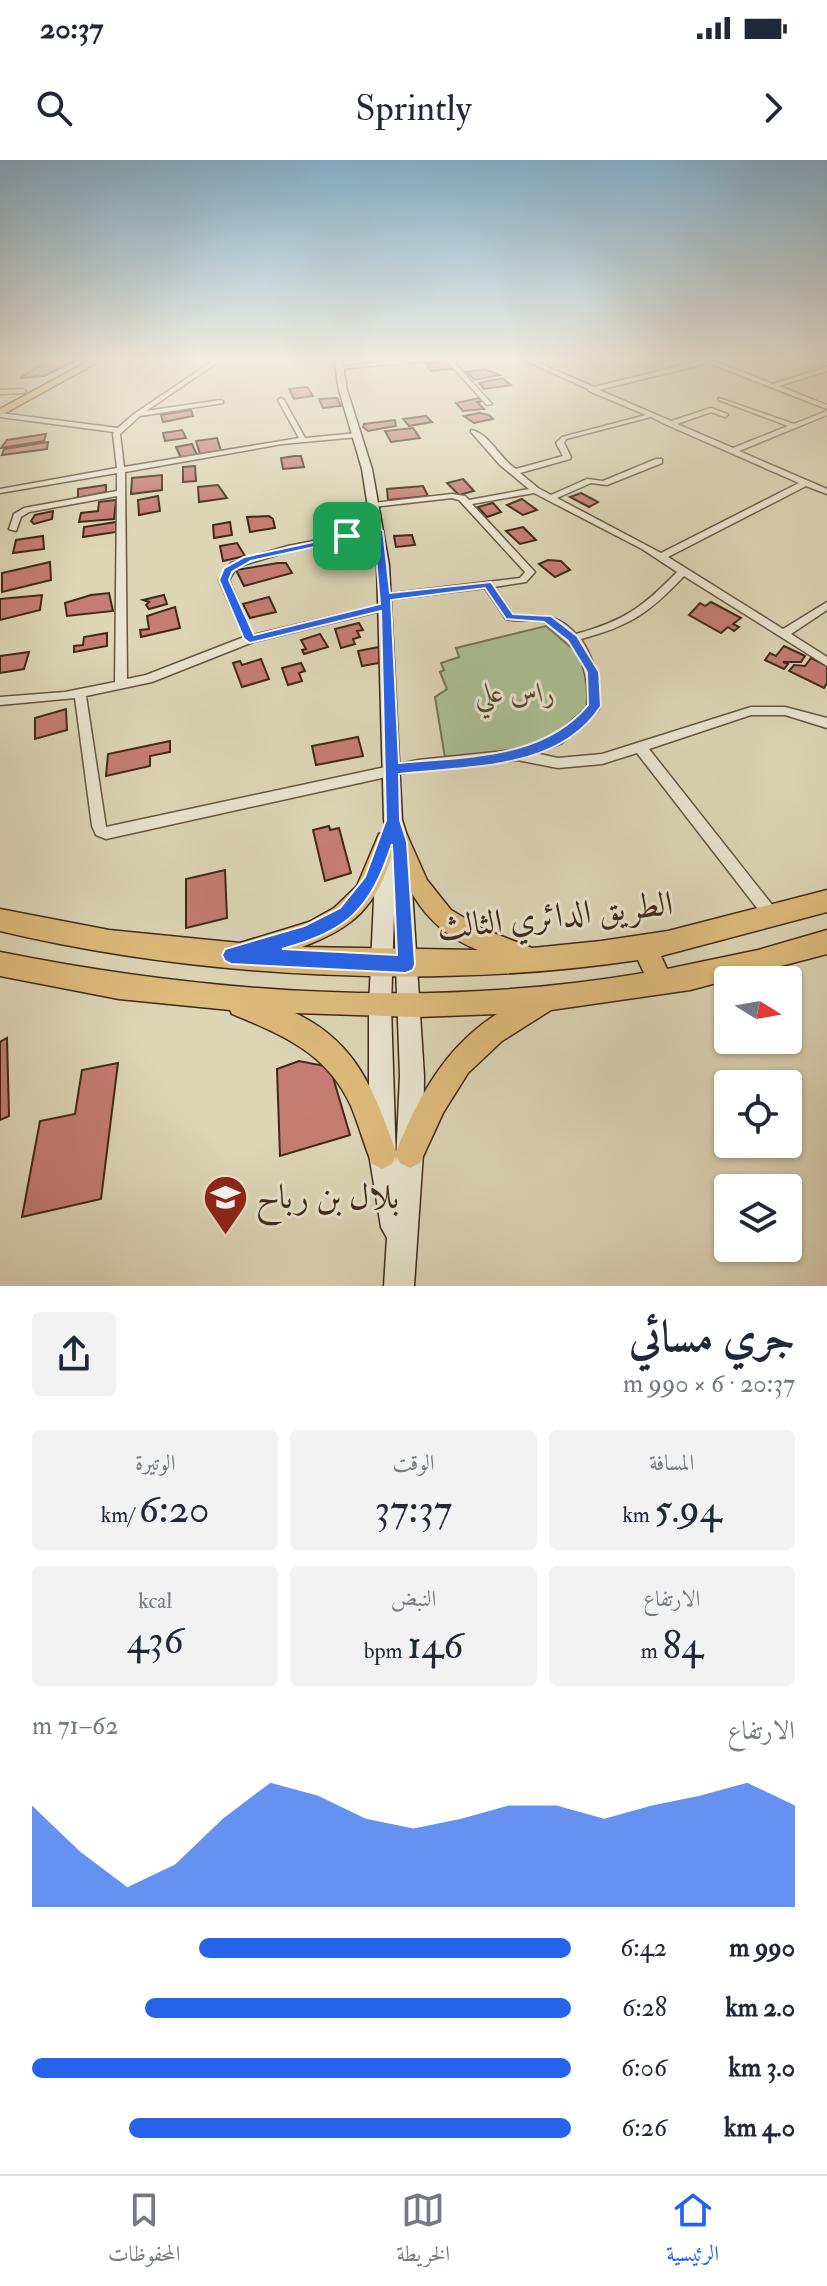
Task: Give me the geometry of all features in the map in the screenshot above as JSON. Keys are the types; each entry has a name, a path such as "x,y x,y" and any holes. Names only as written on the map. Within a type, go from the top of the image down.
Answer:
{"main road":[{"path":"231,955 306,934 346,913 372,881 393,834"},
{"path":"393,834 423,897 440,916 477,939 541,959"},
{"name":"الطريق الدائري الثالث","path":"0,920 105,941 231,955 406,964 541,959 645,947 827,901"},
{"path":"0,964 118,987 216,997 380,1007 549,1000 661,983 764,961 827,942"},
{"path":"645,947 661,983"},
{"path":"216,997 283,1020 325,1045 345,1065 358,1086 382,1154"},
{"path":"410,1153 451,1069 499,1026 549,1000"}],"street":[{"path":"121,683 121,470 115,438 118,430 143,411"},
{"path":"136,415 165,411"},
{"path":"287,411 303,440"},
{"path":"350,411 379,531 385,602 393,834 406,964 410,1153 398,1245"},
{"path":"637,411 827,492"},
{"path":"669,424 709,411"},
{"path":"713,411 725,415"},
{"path":"752,411 794,426"},
{"path":"732,451 827,413"},
{"path":"0,414 118,430"},
{"path":"515,472 567,457 560,443 564,438 649,416"},
{"path":"473,431 488,443 503,465 535,490 582,512 661,557 827,662"},
{"path":"0,491 303,440 358,435"},
{"path":"551,498 590,481 604,483 659,461"},
{"path":"661,557 805,483"},
{"path":"467,503 535,490"},
{"path":"13,529 17,516 27,510 120,493"},
{"path":"0,701 80,694 159,675 250,639 385,602 523,580 530,572 467,503 452,496 373,505"},
{"path":"250,639 224,580 234,565 288,549 379,531"},
{"path":"573,638 636,618 683,571"},
{"path":"80,694 99,826 106,833 392,770 517,755 558,740 593,709 593,672 573,638 547,619 510,617 488,585"},
{"path":"785,633 827,605"},
{"path":"517,755 546,762 578,763 640,747 751,711 785,711 827,723"},
{"path":"640,747 772,916"},
{"path":"393,834 380,1007 382,1154 398,1245 399,1286"}],"green space":[{"name":"راس علي","path":"546,626 581,656 594,707 571,731 528,749 445,758 435,697 447,689 440,672 444,670 441,663 459,657 456,648"}],"building":[{"path":"191,411 193,416 163,422 161,415"},
{"path":"479,413 493,419 474,423 464,416"},
{"path":"426,416 432,422 409,426 403,419"},
{"path":"395,420 396,426 368,431 363,427 364,424"},
{"path":"413,428 420,438 391,442 385,431"},
{"path":"182,430 186,438 165,441 163,433"},
{"path":"46,434 44,441 1,448 7,440"},
{"path":"217,438 221,451 200,454 196,441"},
{"path":"48,442 47,449 2,455 4,449"},
{"path":"192,444 197,455 181,458 176,447"},
{"path":"301,456 304,467 283,469 281,458"},
{"path":"195,466 196,481 183,482 183,467"},
{"path":"162,475 162,490 131,494 132,478"},
{"path":"463,479 474,491 459,495 447,483"},
{"path":"106,485 106,492 73,499 78,497 78,489"},
{"path":"218,485 227,498 199,502 198,487"},
{"path":"423,486 428,496 388,500 387,489"},
{"path":"581,493 598,502 589,507 570,497"},
{"path":"158,496 160,511 139,515 138,500"},
{"path":"522,499 537,510 523,515 507,505"},
{"path":"116,500 114,519 79,522 81,513 98,511 99,502"},
{"path":"493,503 501,512 487,517 478,507"},
{"path":"53,511 52,519 34,524 31,521 35,515"},
{"path":"269,516 275,528 250,532 247,517"},
{"path":"116,522 116,532 83,537 84,527"},
{"path":"230,522 232,535 214,538 213,525"},
{"path":"523,527 536,540 520,544 506,531"},
{"path":"412,535 415,545 396,547 394,536"},
{"path":"43,536 44,549 13,553 16,540"},
{"path":"237,543 245,556 223,561 220,546"},
{"path":"548,560 561,561 570,570 555,577 539,564"},
{"path":"50,562 51,580 2,592 2,573"},
{"path":"286,563 292,573 244,586 236,570"},
{"path":"109,593 113,611 67,616 65,603"},
{"path":"42,595 40,610 0,620 0,599"},
{"path":"164,595 167,604 149,609 146,605 149,602 143,600"},
{"path":"269,597 276,612 250,618 243,604"},
{"path":"711,602 741,618 733,624 739,627 734,631 728,627 721,633 689,615 700,603 705,606"},
{"path":"175,607 180,628 141,637 140,630 149,629 147,616"},
{"path":"359,623 363,630 357,631 360,637 353,639 355,644 341,648 335,629"},
{"path":"107,633 107,646 74,652 74,646 83,645 84,637"},
{"path":"320,634 328,647 304,654 302,650 306,649 301,640"},
{"path":"784,646 805,656 801,662 783,662 788,664 784,669 765,660 770,653 776,656"},
{"path":"379,647 384,662 362,666 358,651"},
{"path":"29,652 24,669 0,673 0,656"},
{"path":"811,658 827,666 824,688 789,671 794,665 805,666"},
{"path":"261,659 269,679 242,687 233,663 240,661 242,665"},
{"path":"301,663 305,671 299,673 302,681 288,685 282,668"},
{"path":"66,709 67,730 35,739 35,718"},
{"path":"358,737 363,756 316,765 312,746"},
{"path":"170,741 170,752 150,756 150,766 106,776 108,754"},
{"path":"329,826 330,830 339,828 351,873 325,881 313,830"},
{"path":"225,870 227,918 186,928 186,879"},
{"path":"7,1038 9,1116 0,1120 0,1042"},
{"path":"299,1061 330,1067 350,1135 280,1156 277,1069"},
{"path":"118,1063 101,1199 22,1217 40,1121 75,1114 82,1070"}],"place":[{"name":"بلال بن رباح","path":"225,1236"}],"route":[{"path":"347,536 248,559 228,571 224,580 250,639 385,607 386,597 488,585 510,617 547,619 573,638 595,678 595,706 579,725 558,740 517,755 392,770 393,820 400,842 406,964 231,955 306,934 346,913 372,881 393,820 386,597 379,531 347,536"}]}
